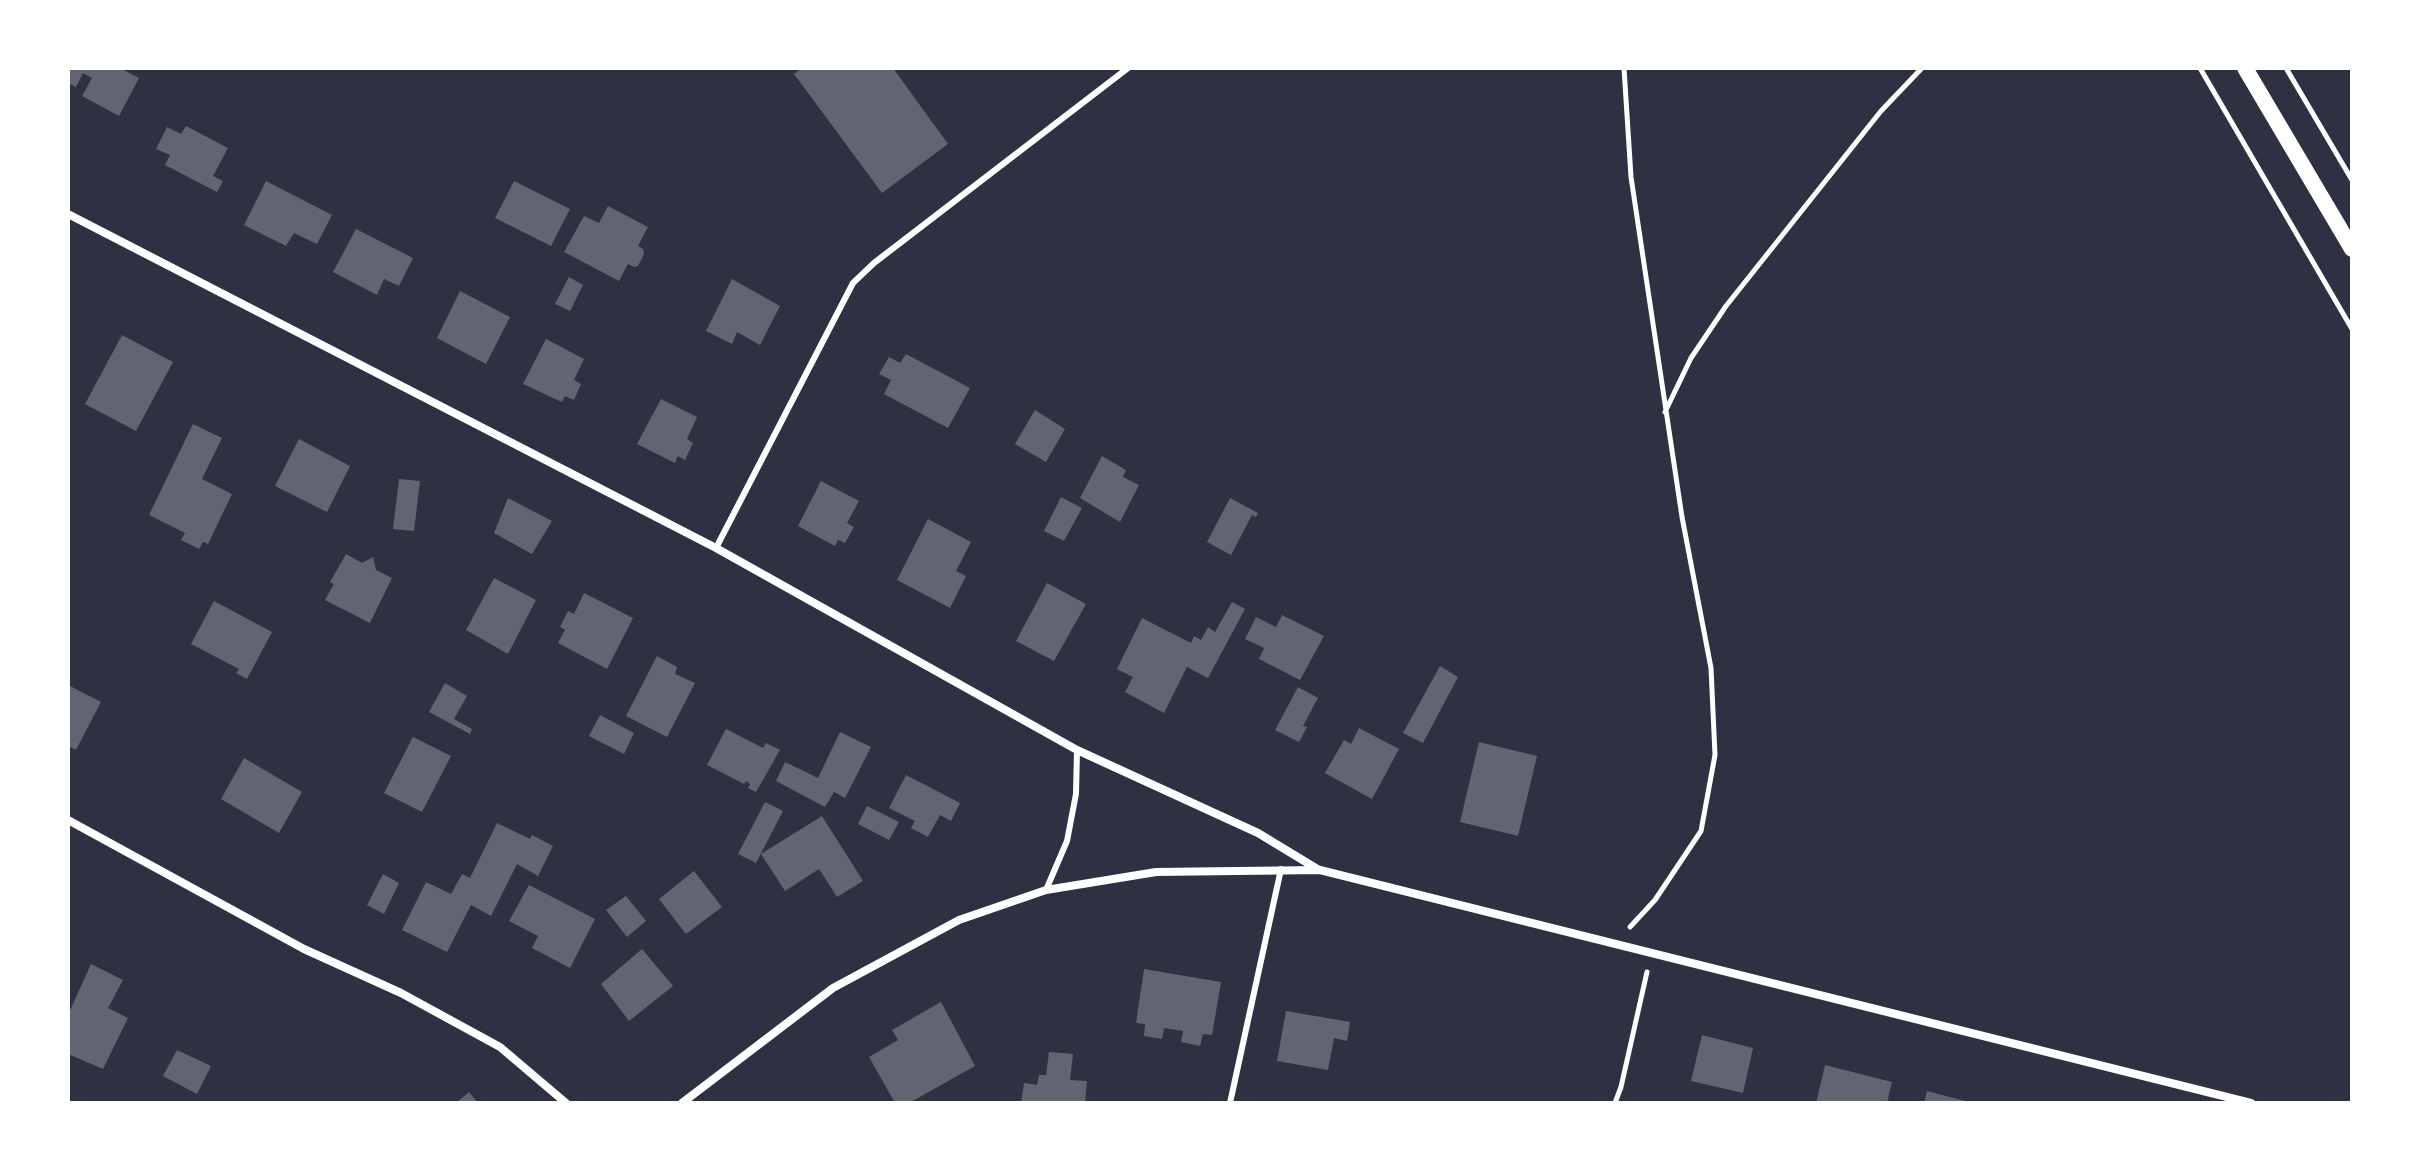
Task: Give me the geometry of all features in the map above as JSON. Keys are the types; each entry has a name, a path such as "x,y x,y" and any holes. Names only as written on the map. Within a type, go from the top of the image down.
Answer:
{"main road":[{"path":"2245,68 2352,249"}],"street":[{"path":"68,214 716,548 1077,750 1258,833 1320,870"},
{"path":"68,820 304,949 401,993 500,1047 566,1103"},
{"path":"682,1103 833,988 959,920 1046,890 1156,872 1281,869 1320,870 2251,1103"}],"lane":[{"path":"716,548 853,283 874,263 1128,68"},
{"path":"1046,890 1067,841 1076,794 1077,750"},
{"path":"1230,1103 1281,869"}],"path":[{"path":"1614,944 1655,900 1701,831 1715,755 1711,668 1665,412 1631,177 1624,68"},
{"path":"1665,412 1691,358 1726,306 1881,111 1922,68"},
{"path":"2200,68 2352,329"},
{"path":"2286,68 2352,180"},
{"path":"1615,1103 1652,953"}],"building":[{"path":"68,68 120,68 139,78 119,116 82,96 92,78 83,73 76,87 68,83"},
{"path":"802,68 893,68 948,144 882,193 794,74"},
{"path":"186,126 228,148 213,176 223,181 217,192 165,165 170,155 156,149 167,127 181,134"},
{"path":"266,181 332,215 317,244 294,233 286,246 244,225"},
{"path":"514,181 570,209 551,246 495,218"},
{"path":"608,206 648,227 638,246 644,254 638,266 628,264 619,281 564,252 584,216 599,223"},
{"path":"356,229 413,258 399,286 384,279 377,295 333,272"},
{"path":"569,277 583,285 570,311 555,304"},
{"path":"732,279 780,306 760,345 737,332 732,344 706,331"},
{"path":"460,291 510,317 486,364 437,338"},
{"path":"122,335 173,362 136,431 85,404"},
{"path":"546,339 584,359 574,380 581,384 574,400 565,396 562,402 523,384"},
{"path":"906,354 970,388 948,428 884,394 891,380 879,374 889,357 900,363"},
{"path":"661,399 697,417 687,439 693,443 685,460 678,456 675,463 637,444"},
{"path":"1035,410 1065,429 1046,462 1015,444"},
{"path":"193,424 222,438 202,479 232,494 208,544 203,542 199,549 181,540 185,533 149,515"},
{"path":"299,439 350,466 327,512 275,486"},
{"path":"1102,456 1126,470 1123,477 1139,485 1120,522 1080,498"},
{"path":"399,479 420,481 414,531 393,529"},
{"path":"821,481 859,501 847,523 854,527 845,543 838,540 835,546 798,526"},
{"path":"1061,497 1082,508 1064,541 1044,531"},
{"path":"508,498 552,521 532,554 494,533"},
{"path":"1230,498 1258,513 1256,517 1252,515 1231,555 1207,542"},
{"path":"928,519 971,542 956,571 966,576 950,608 897,580"},
{"path":"346,554 362,563 373,557 376,570 392,578 370,623 325,600 334,584 330,582"},
{"path":"494,578 536,600 508,654 466,630"},
{"path":"1047,583 1086,604 1054,661 1016,641"},
{"path":"584,593 633,618 607,669 558,643 565,630 560,627 568,611 574,614"},
{"path":"214,601 272,632 247,679 236,673 239,669 191,644"},
{"path":"1232,602 1245,609 1208,678 1187,667 1164,713 1125,692 1133,677 1117,669 1142,618 1191,643 1194,636 1201,640 1208,627 1215,632"},
{"path":"1282,615 1324,636 1300,680 1259,659 1264,648 1245,639 1256,617 1276,627"},
{"path":"657,656 677,667 675,674 695,683 667,737 626,716"},
{"path":"1440,666 1458,677 1423,743 1403,733"},
{"path":"445,683 467,696 454,719 472,729 470,734 429,712"},
{"path":"68,685 101,702 76,750 68,746"},
{"path":"1298,687 1318,698 1303,726 1307,727 1299,742 1275,730"},
{"path":"600,715 634,733 624,754 589,736"},
{"path":"1359,728 1399,749 1372,799 1325,773 1344,740 1351,744"},
{"path":"726,729 763,748 766,743 780,750 756,792 748,788 750,784 746,781 744,784 707,765"},
{"path":"840,732 871,747 845,798 834,792 825,807 776,781 785,762 818,778"},
{"path":"413,737 451,756 422,812 384,793"},
{"path":"1479,742 1537,756 1518,836 1460,822"},
{"path":"244,758 302,792 279,833 221,799"},
{"path":"906,775 960,803 951,821 940,815 928,837 911,828 915,821 889,808"},
{"path":"765,802 783,811 756,863 738,854"},
{"path":"867,806 899,822 889,840 858,824"},
{"path":"822,816 863,881 837,897 819,869 785,891 761,854"},
{"path":"497,823 553,846 538,876 517,864 491,916 471,905 447,952 402,930 426,882 451,894 462,874 470,878"},
{"path":"694,871 722,907 686,934 659,899"},
{"path":"383,874 399,883 384,914 367,905"},
{"path":"529,885 595,919 570,968 532,948 538,936 509,921"},
{"path":"626,896 646,921 627,937 606,910"},
{"path":"642,949 673,986 629,1021 601,984"},
{"path":"91,964 123,980 108,1008 128,1018 103,1069 68,1054 68,1015"},
{"path":"1144,969 1221,982 1212,1035 1203,1034 1200,1046 1181,1042 1183,1031 1164,1028 1162,1039 1144,1036 1145,1024 1136,1023"},
{"path":"941,1002 975,1066 909,1103 895,1103 869,1057 898,1040 892,1030"},
{"path":"1286,1011 1350,1022 1347,1041 1334,1038 1328,1070 1277,1061"},
{"path":"1702,1035 1753,1048 1743,1093 1691,1081"},
{"path":"177,1050 211,1066 197,1094 163,1076"},
{"path":"1049,1052 1073,1054 1070,1080 1087,1081 1085,1103 1021,1102 1024,1083 1037,1085 1039,1075 1046,1075"},
{"path":"1825,1065 1892,1082 1887,1103 1816,1103"},
{"path":"1927,1091 1969,1102 1969,1103 1924,1103"},
{"path":"469,1092 478,1103 456,1103"}]}
